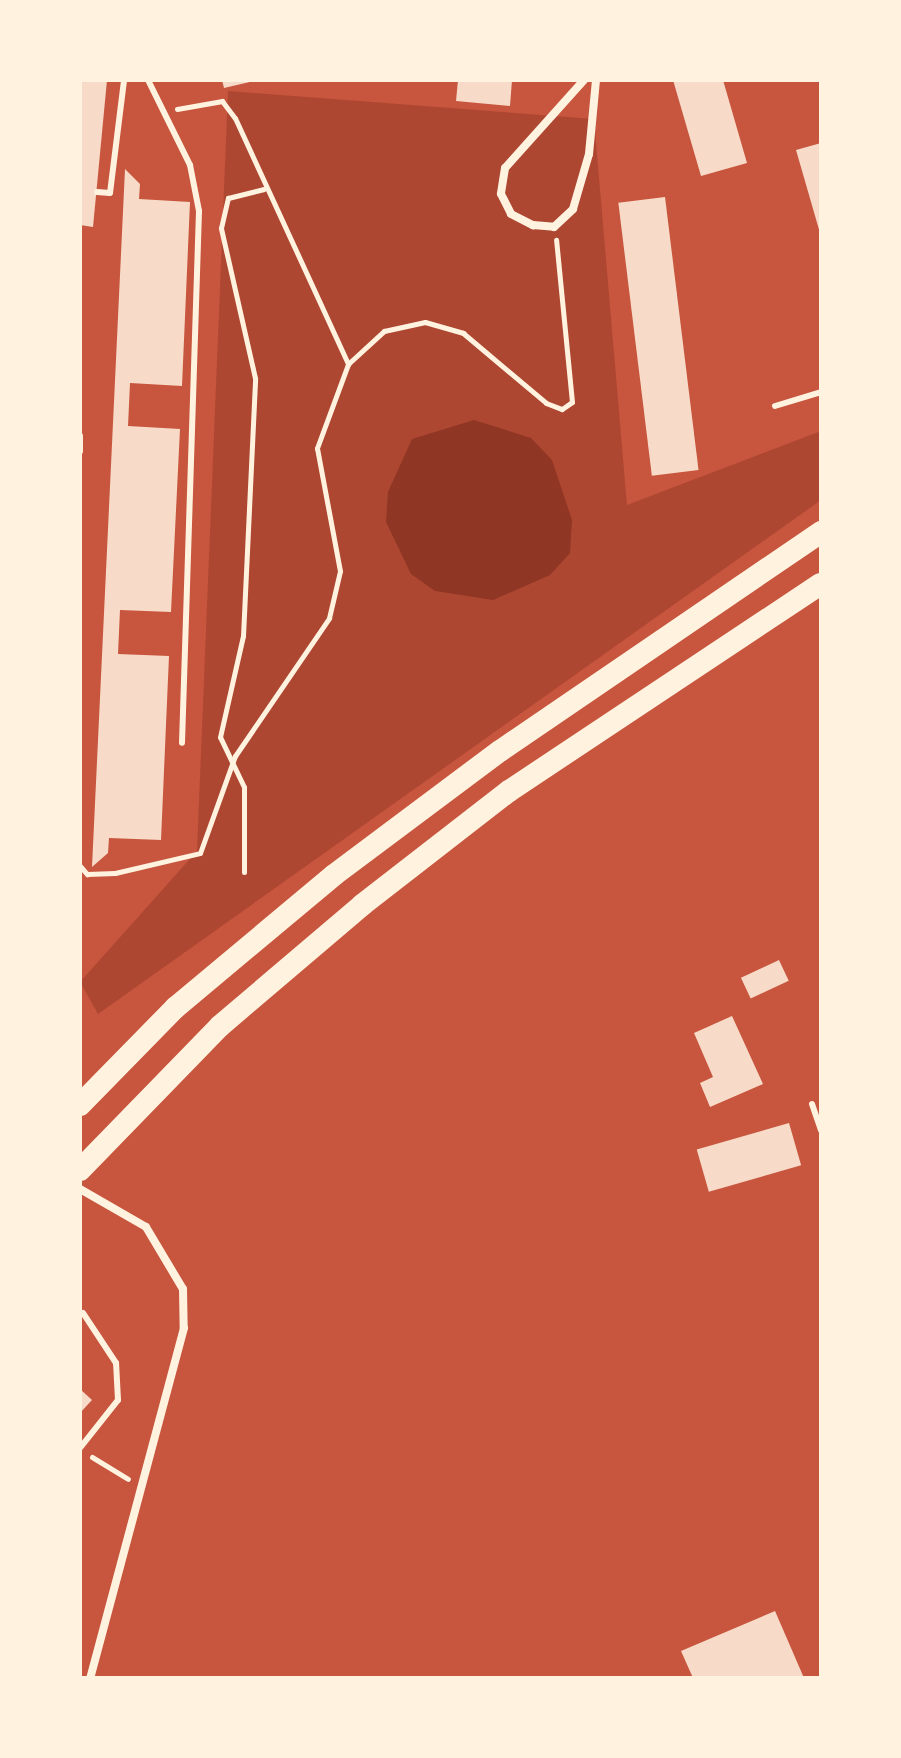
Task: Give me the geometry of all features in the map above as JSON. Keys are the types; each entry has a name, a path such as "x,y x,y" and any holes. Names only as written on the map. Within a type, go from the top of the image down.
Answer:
{"highway":[{"path":"80,1105 175,1008 334,875 500,751 821,532"},
{"path":"80,1170 220,1026 362,905 509,791 821,584"}],"street":[{"path":"584,80 505,168 501,194 511,214 554,227 573,209 589,154 596,80"},
{"path":"80,1189 101,1197 146,1227 183,1289 175,1378 90,1678"}],"lane":[{"path":"97,192 110,193 124,80"},
{"path":"148,80 190,165 199,211 182,743"},
{"path":"775,406 821,392"},
{"path":"812,1104 821,1130"},
{"path":"80,1448 118,1400 116,1363 81,1313"}],"path":[{"path":"183,107 222,101 348,364"},
{"path":"244,872 244,787 235,756 220,737 243,636 255,378 221,228 228,198 264,189"},
{"path":"80,866 87,874 115,873 200,853 235,756 329,618 340,571 317,448 348,364 384,331 425,322 463,333 546,403 562,409 572,402 554,227"},
{"path":"80,435 80,451"},
{"path":"80,1448 144,1485"}],"shaded area":[{"path":"228,91 594,119 627,505 821,431 821,500 98,1014 80,982 197,851"},
{"path":"474,420 531,438 552,460 572,520 570,553 550,575 493,600 435,591 411,574 386,522 388,492 412,439"}],"building":[{"path":"80,80 107,80 93,227 80,225"},
{"path":"222,80 254,80 254,81 224,88"},
{"path":"458,80 512,80 510,106 456,101"},
{"path":"673,80 723,80 747,163 701,176"},
{"path":"821,143 821,233 820,233 796,150"},
{"path":"125,169 140,184 139,199 190,202 182,386 130,383 128,426 180,429 171,612 120,610 118,654 169,656 161,840 109,838 108,853 92,867"},
{"path":"665,197 699,470 652,476 618,203"},
{"path":"779,960 789,981 751,999 741,978"},
{"path":"732,1016 763,1084 710,1107 700,1083 713,1077 694,1033"},
{"path":"789,1123 801,1165 709,1192 697,1149"},
{"path":"80,1389 92,1400 80,1413"},
{"path":"775,1611 804,1678 693,1678 681,1651"}]}
